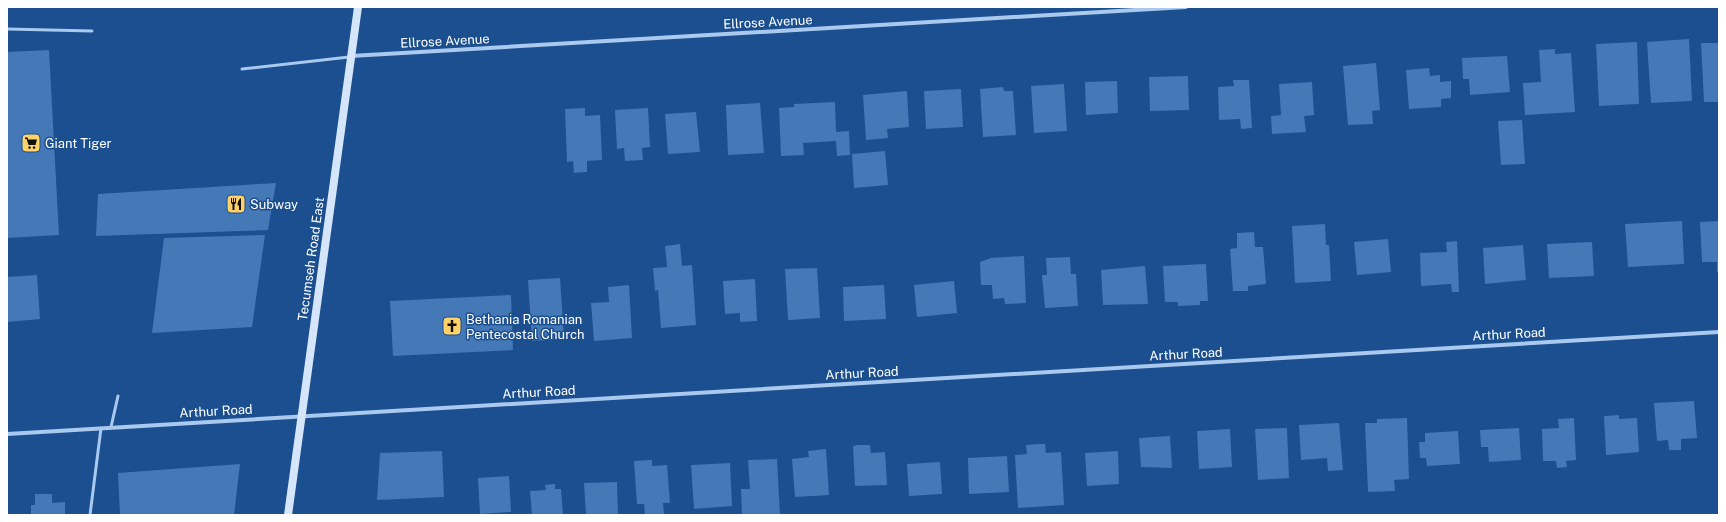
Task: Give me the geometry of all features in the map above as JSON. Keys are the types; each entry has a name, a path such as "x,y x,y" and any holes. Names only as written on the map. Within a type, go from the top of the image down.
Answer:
{"main road":[{"name":"Tecumseh Road East","path":"288,515 358,7"}],"street":[{"name":"Ellrose Avenue","path":"351,56 1186,7"},
{"name":"Arthur Road","path":"7,434 1719,332"}],"lane":[{"path":"7,29 92,31"},
{"path":"242,69 351,56"},
{"path":"111,427 118,396"},
{"path":"90,515 101,428"}],"building":[{"path":"1689,39 1692,101 1651,103 1647,42"},
{"path":"1637,42 1639,104 1599,106 1596,44"},
{"path":"1701,43 1719,43 1719,102 1704,102"},
{"path":"1555,49 1555,54 1571,53 1575,112 1525,115 1523,83 1541,82 1539,50"},
{"name":"Giant Tiger","path":"49,50 59,235 7,238 7,52"},
{"path":"1507,56 1510,92 1470,95 1469,79 1463,79 1462,58"},
{"path":"1376,63 1380,110 1372,111 1373,124 1348,125 1343,66"},
{"path":"1429,68 1430,76 1440,75 1440,82 1451,81 1451,98 1441,99 1441,107 1409,109 1406,70"},
{"path":"1188,76 1189,110 1150,111 1149,77"},
{"path":"1233,80 1249,80 1252,128 1241,129 1240,119 1219,120 1218,87 1234,86"},
{"path":"1117,81 1118,113 1086,115 1085,82"},
{"path":"1312,82 1314,115 1304,116 1306,132 1272,134 1271,116 1281,115 1279,84"},
{"path":"1064,84 1067,131 1034,133 1031,86"},
{"path":"1003,87 1004,91 1013,91 1016,135 983,137 980,89"},
{"path":"961,89 963,127 926,129 924,91"},
{"path":"907,91 909,127 887,129 888,138 866,140 863,95"},
{"path":"835,102 836,132 849,131 850,155 837,156 836,141 803,143 804,155 781,156 779,108 794,107 794,104"},
{"path":"760,103 764,153 728,155 726,105"},
{"path":"585,108 585,116 600,115 602,160 587,161 587,172 574,173 573,161 567,162 565,109"},
{"path":"648,108 650,147 642,148 643,160 625,161 624,148 617,149 615,110"},
{"path":"696,112 700,152 668,154 665,114"},
{"path":"1522,120 1525,164 1501,165 1498,121"},
{"path":"885,151 888,185 854,188 852,154"},
{"path":"276,183 268,230 96,236 98,194"},
{"path":"1682,221 1684,264 1628,267 1625,224"},
{"path":"1719,221 1719,272 1717,272 1717,262 1702,262 1700,222"},
{"path":"1325,224 1326,245 1329,245 1331,281 1295,283 1292,226"},
{"path":"1254,232 1255,247 1263,247 1266,284 1248,286 1248,291 1233,291 1230,249 1237,248 1237,233"},
{"path":"265,235 252,327 152,333 164,238"},
{"path":"1388,239 1391,272 1357,275 1354,242"},
{"path":"1457,241 1459,292 1452,292 1451,284 1421,286 1420,253 1447,252 1446,242"},
{"path":"1592,242 1594,276 1549,278 1547,244"},
{"path":"680,244 682,266 692,265 696,325 661,328 658,290 655,291 653,268 667,267 665,246"},
{"path":"1523,245 1526,280 1485,284 1483,248"},
{"path":"1024,256 1026,303 1005,304 1004,298 993,299 992,285 981,285 980,262 991,258"},
{"path":"1070,257 1071,274 1076,274 1078,306 1045,308 1042,275 1047,275 1046,258"},
{"path":"1206,264 1208,301 1200,301 1200,305 1178,306 1178,302 1165,302 1163,266"},
{"path":"1145,266 1148,304 1103,305 1101,270"},
{"path":"817,268 820,318 788,320 785,269"},
{"path":"37,275 40,319 7,322 7,277"},
{"path":"560,278 564,339 532,341 528,280"},
{"path":"755,279 757,321 740,322 740,313 725,314 723,281"},
{"path":"954,281 957,313 917,317 914,285"},
{"path":"629,285 632,338 594,341 591,303 609,302 608,287"},
{"path":"884,285 886,319 844,321 843,287"},
{"name":"Bethania Romanian Pentecostal Church","path":"511,295 513,350 393,356 390,301"},
{"path":"1694,401 1697,438 1681,439 1681,450 1669,450 1668,440 1657,441 1654,403"},
{"path":"1619,415 1619,419 1637,418 1639,452 1606,455 1604,416"},
{"path":"1407,418 1409,479 1394,480 1395,491 1368,492 1365,423 1377,423 1377,419"},
{"path":"1574,418 1576,460 1566,461 1567,467 1557,468 1556,461 1543,461 1542,429 1559,428 1558,419"},
{"path":"1339,423 1343,470 1328,471 1327,458 1301,460 1299,425"},
{"path":"1287,428 1289,478 1258,480 1255,429"},
{"path":"1519,428 1521,460 1489,462 1488,447 1481,447 1480,430"},
{"path":"1230,429 1232,467 1199,469 1197,431"},
{"path":"1458,431 1460,464 1427,466 1426,458 1420,458 1419,442 1425,442 1425,433"},
{"path":"1170,436 1172,468 1141,467 1139,438"},
{"path":"1045,444 1046,453 1061,452 1064,505 1018,508 1015,455 1027,454 1026,445"},
{"path":"870,445 871,453 885,452 887,485 855,486 853,446"},
{"path":"826,449 829,495 795,497 792,459 809,457 808,451"},
{"path":"442,451 444,497 377,500 380,453"},
{"path":"1118,451 1119,484 1087,486 1085,453"},
{"path":"1007,456 1009,492 969,494 968,458"},
{"path":"777,459 780,515 742,515 741,489 750,489 748,460"},
{"path":"652,460 652,466 667,465 670,503 663,503 664,514 645,515 644,504 637,504 634,461"},
{"path":"940,462 942,494 909,496 907,464"},
{"path":"730,463 732,506 694,509 691,465"},
{"path":"240,464 234,515 120,515 118,473"},
{"path":"509,476 511,512 480,514 478,478"},
{"path":"617,482 618,515 586,515 584,483"},
{"path":"555,484 555,489 561,489 563,515 532,515 530,491 546,490 545,485"},
{"path":"35,494 52,494 52,503 65,502 65,515 31,515 31,505 35,505"}],"place":[{"name":"Giant Tiger","path":"31,143"},
{"name":"Subway","path":"236,204"},
{"name":"Bethania Romanian Pentecostal Church","path":"452,326"}]}
